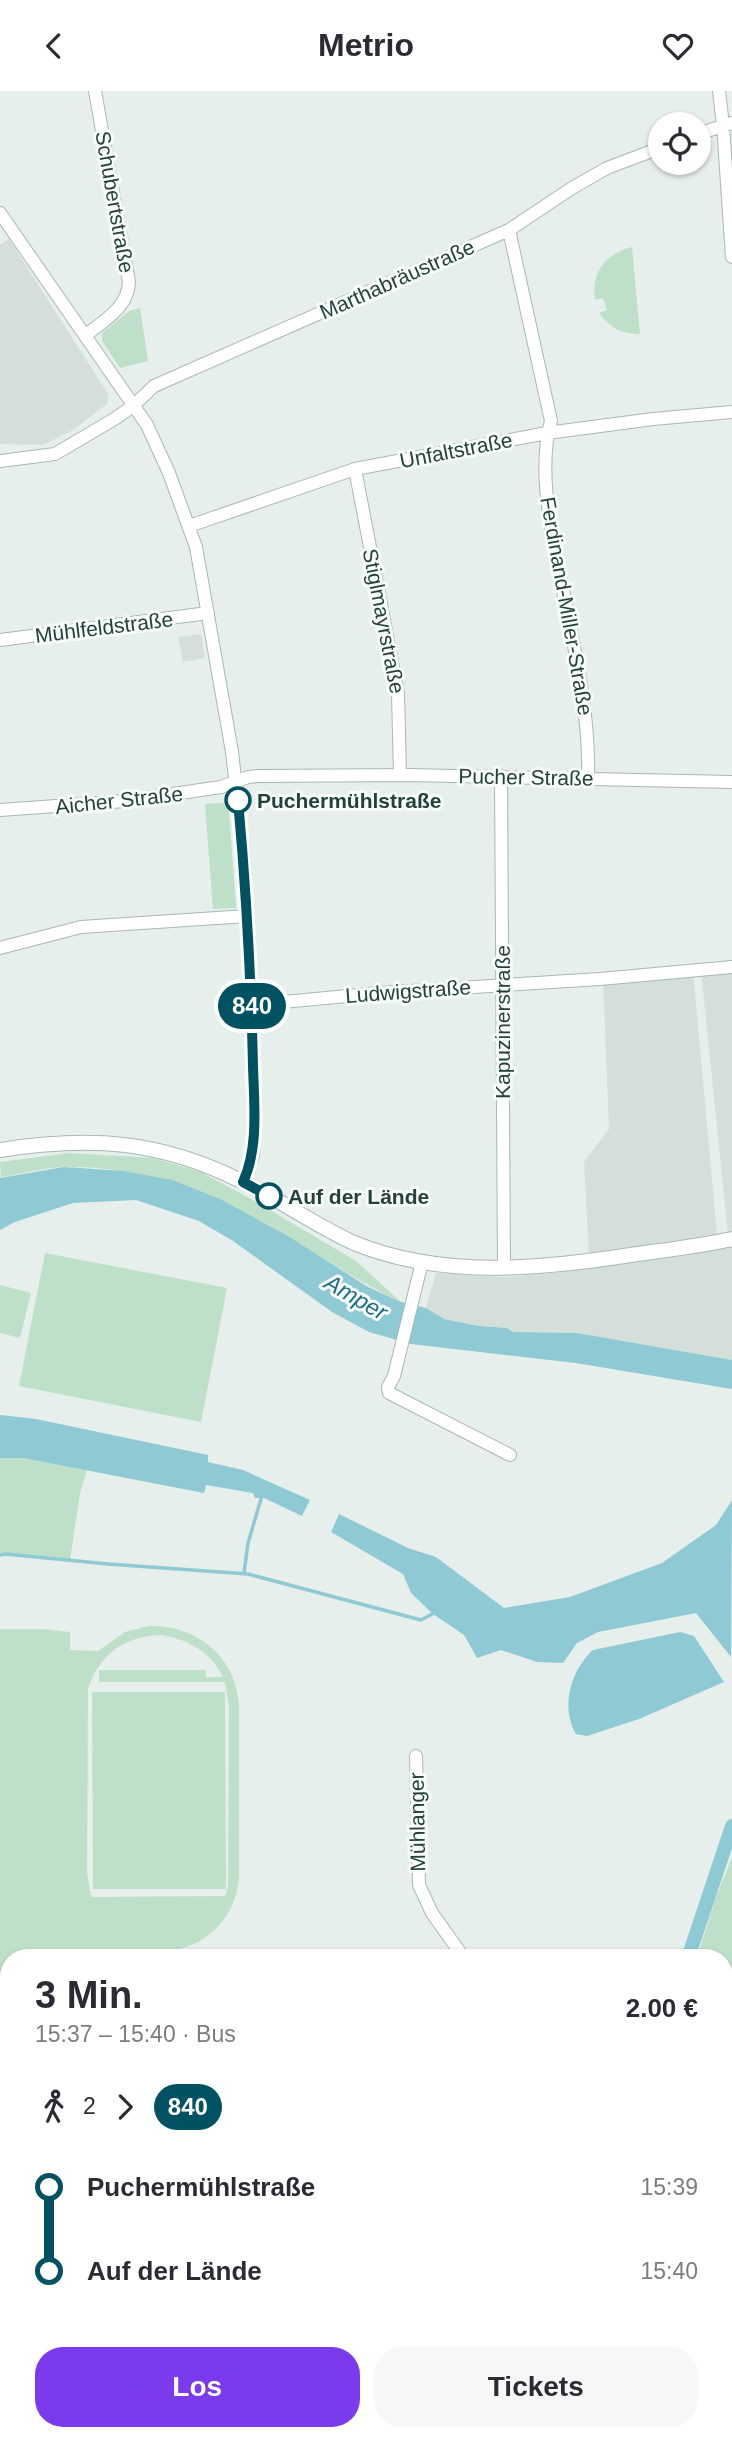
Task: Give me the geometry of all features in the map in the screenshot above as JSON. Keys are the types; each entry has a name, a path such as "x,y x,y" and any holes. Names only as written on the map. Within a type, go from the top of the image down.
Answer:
{"street":[{"name":"Schubertstraße","path":"85,336 121,306 128,294 129,282 95,91"},
{"path":"719,91 728,124 732,257"},
{"path":"711,130 728,124"},
{"name":"Marthabräustraße","path":"0,461 55,454 133,406 154,386 509,230 607,168 648,153"},
{"path":"0,213 5,230 85,336 158,446 196,547 236,781 244,858 251,1005 253,1156 243,1182"},
{"name":"Ferdinand-Miller-Straße","path":"509,230 551,421 545,447 548,502 587,721 588,778"},
{"name":"Unfaltstraße","path":"189,526 355,469 547,433 732,412"},
{"name":"Stiglmayrstraße","path":"355,469 398,693 400,775"},
{"name":"Mühlfeldstraße","path":"0,640 208,613"},
{"name":"Pucher Straße","path":"236,781 258,776 400,775 732,782"},
{"name":"Kapuzinerstraße","path":"501,776 504,1268"},
{"name":"Aicher Straße","path":"0,810 125,801 221,787 236,781"},
{"path":"0,948 81,927 247,916"},
{"name":"Ludwigstraße","path":"251,1005 732,967"},
{"path":"0,1143 90,1142 159,1149 208,1165 371,1250 422,1262 504,1268 561,1265 732,1239"},
{"path":"0,1150 38,1144"},
{"path":"422,1262 394,1375 388,1387 389,1393 510,1455"},
{"name":"Mühlanger","path":"416,1756 419,1885 432,1913 458,1949"}],"shaded area":[{"path":"9,239 108,394 108,403 73,430 43,445 0,444 0,245"},
{"path":"201,634 205,658 183,662 178,637"},
{"path":"732,969 732,1233 728,1234 701,971"},
{"path":"693,971 717,1234 589,1255 584,1162 609,1129 603,977"},
{"path":"732,1246 732,1360 577,1333 513,1332 507,1328 444,1319 426,1308 436,1273 505,1277 546,1274"}],"green space":[{"path":"632,247 640,334 627,333 608,323 599,313 607,310 603,298 595,300 594,290 598,273 607,259"},
{"path":"140,308 148,361 120,368 102,341 102,333 129,311"},
{"path":"223,803 229,811 236,908 213,909 205,804"},
{"path":"69,1153 153,1158 201,1172 356,1261 401,1302 358,1280 238,1209 183,1186 125,1171 95,1168 64,1167 1,1177 0,1162"},
{"path":"45,1253 227,1288 201,1422 19,1386"},
{"path":"0,1285 31,1293 20,1338 0,1333"},
{"path":"0,1458 23,1458 87,1470 80,1493 70,1560 0,1555"},
{"path":"149,1626 167,1627 183,1631 211,1647 231,1673 237,1689 239,1707 239,1877 236,1896 219,1926 206,1937 178,1949 0,1949 0,1629 70,1632 70,1650 98,1651 125,1632","holes":["161,1635 189,1643 212,1660 223,1677 206,1677 206,1670 99,1670 99,1682 225,1682 229,1707 228,1887 225,1896 91,1897 87,1872 88,1689 106,1657 125,1643"]},
{"path":"92,1692 225,1692 226,1889 93,1889"},
{"path":"732,1857 732,1949 700,1949"}],"water":[{"path":"64,1167 124,1171 172,1180 220,1199 288,1236 368,1287 401,1302 426,1308 444,1319 507,1328 513,1332 577,1333 732,1360 732,1389 576,1363 411,1344 369,1332 332,1312 233,1241 199,1221 136,1200 73,1203 15,1222 0,1230 0,1178"},
{"path":"0,1415 36,1419 208,1455 208,1462 243,1470 310,1500 302,1516 264,1498 255,1498 253,1493 206,1485 204,1493 23,1458 0,1458"},
{"path":"732,1500 731,1657 696,1613 598,1632 577,1643 563,1663 537,1662 501,1650 477,1658 464,1635 433,1614 411,1593 403,1574 331,1532 339,1514 408,1548 436,1557 504,1608 570,1597 662,1563 716,1525"},
{"path":"680,1632 694,1636 724,1682 639,1719 587,1736 576,1734 569,1712 570,1689 579,1668 593,1650"}],"waterway":[{"path":"244,1573 248,1543 261,1499"},
{"name":"Amper","path":"0,1555 248,1574 421,1620 434,1613"},
{"name":"Amper","path":"691,1949 732,1826"}],"bus line":[{"name":"840","path":"238,800 244,858 254,1090 253,1156 243,1182 269,1196"}],"place":[{"name":"Puchermühlstraße","path":"238,800"},
{"name":"Auf der Lände","path":"269,1196"}]}
